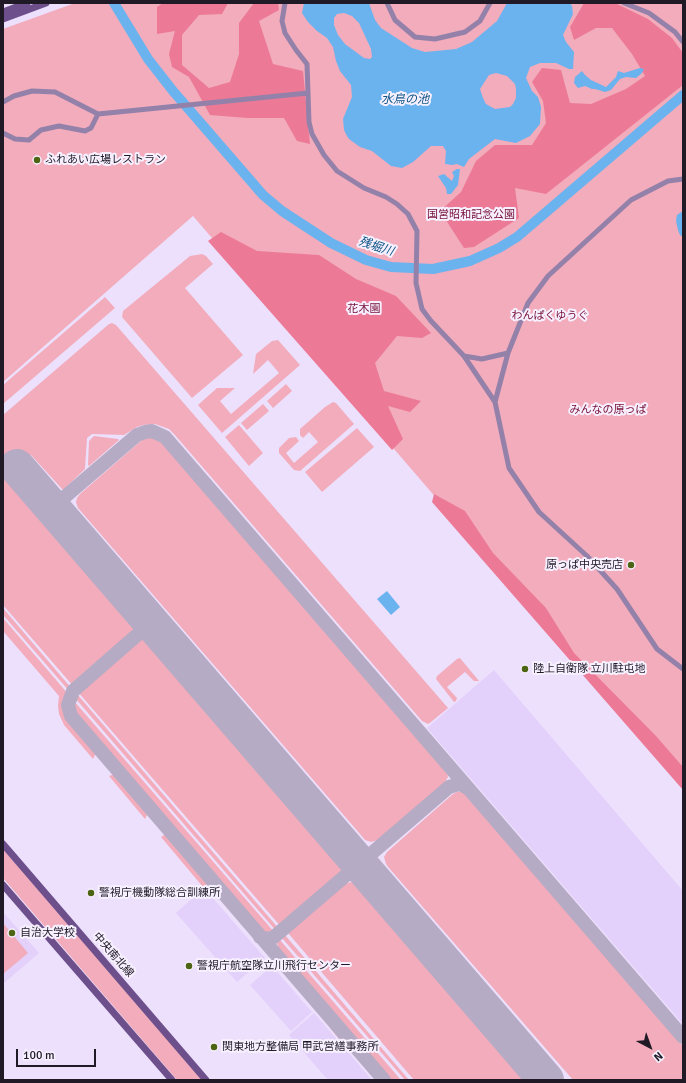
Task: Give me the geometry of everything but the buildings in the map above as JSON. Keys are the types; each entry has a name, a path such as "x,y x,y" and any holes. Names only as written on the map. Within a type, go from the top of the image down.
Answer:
{"main road":[{"path":"3,12 27,3"},
{"path":"3,19 33,5 46,3"},
{"name":"中央南北線","path":"3,844 206,1080"},
{"path":"3,885 172,1080"}],"street":[{"path":"285,3 282,21 285,33 307,64 309,122 312,134 324,155 337,171 364,188 386,197 408,214 417,231 418,255 416,283 422,309 464,356 494,402 509,468 539,512 587,556 617,589 658,649 683,669"},
{"path":"387,3 395,20 415,37 435,39 465,32 480,21 490,3"},
{"path":"624,3 649,13 675,32 683,42"},
{"path":"3,102 14,96 32,91 55,92 98,114 308,93"},
{"path":"3,133 14,139 29,140 41,130 59,126 85,131 91,128 98,114"},
{"path":"494,402 508,353 528,304 548,276 631,200 668,181 683,179"},
{"path":"464,356 482,359 508,353"}],"shaded area":[{"path":"494,670 683,891 682,1023 427,728"},
{"path":"204,888 265,958 237,982 176,913"},
{"name":"自治大学校","path":"3,912 39,953 3,984"},
{"path":"272,966 312,1012 291,1031 250,985"},
{"path":"314,1013 372,1080 328,1080 289,1035"}],"green space":[{"name":"国営昭和記念公園","path":"75,3 683,3 683,784 193,216 3,382 3,29"},
{"path":"163,3 228,3 222,14 199,15 182,35 182,65 209,88 230,82 239,54 239,23 254,3 278,3 279,10 259,21 273,64 303,71 310,144 297,141 284,118 247,118 210,115 189,77 172,67 169,54 175,31 157,34 157,7"},
{"path":"584,3 615,3 648,19 672,38 683,53 683,85 546,194 515,188 519,218 474,247 464,248 440,211 461,192 476,161 495,145 532,145 546,123 543,101 532,82 542,68 561,70 570,103 591,104 626,89 645,76 632,54 612,28 596,28 574,40 570,27"},
{"name":"花木園","path":"221,232 257,251 319,255 356,279 396,296 431,333 422,338 397,336 375,363 384,391 421,401 410,412 388,406 403,439 392,450 208,241"},
{"path":"202,254 206,256 213,264 185,288 243,355 192,398 122,317 123,311 190,256"},
{"path":"105,297 115,308 3,404 3,385"},
{"path":"112,323 116,325 448,708 428,724 422,721 174,434 169,429 155,424 137,427 124,435 92,434 87,438 85,469 63,490 31,455 5,477 134,630 132,636 74,687 3,605 3,415"},
{"path":"278,340 300,365 222,433 198,405 217,388 235,388 220,401 231,414 279,373 268,360 253,374 256,354 272,341"},
{"path":"286,384 292,391 273,408 267,401"},
{"path":"333,402 336,403 354,424 300,471 294,470 279,453 279,448 289,438 296,437 299,441 286,453 294,463 318,442 309,432 303,438 300,435 300,429"},
{"path":"263,404 269,411 247,430 241,423"},
{"path":"239,425 263,453 249,466 225,437"},
{"path":"357,428 374,447 322,492 305,472"},
{"path":"94,436 119,440 89,466 89,441"},
{"path":"147,438 159,440 164,444 447,772 448,777 445,782 378,840 371,842 365,840 78,508 76,502 80,494 142,440"},
{"path":"434,494 465,511 493,553 546,608 574,653 656,736 683,767 683,790 432,502"},
{"path":"3,608 72,689 70,692 3,615"},
{"path":"3,618 69,695 67,699 67,712 73,723 95,749 96,753 93,759 64,725 59,714 59,696 3,631"},
{"path":"140,640 148,643 343,871 340,877 282,928 78,692"},
{"path":"460,658 479,681 474,681 465,672 447,687 457,698 454,702 436,679 437,676"},
{"path":"77,694 280,930 277,932 75,698"},
{"path":"74,701 275,933 270,936 264,934 81,721 75,712"},
{"path":"109,776 118,776 147,811 145,819"},
{"path":"457,792 462,792 467,795 683,1046 683,1080 573,1080 389,868 384,857 387,852"},
{"path":"164,835 169,835 209,883 203,887 161,837"},
{"path":"3,849 202,1080 177,1080 3,878"},
{"path":"351,882 355,884 525,1080 414,1080 288,933 343,885"},
{"path":"3,923 28,953 3,974"},
{"path":"285,935 409,1080 405,1080 282,938"},
{"path":"280,940 401,1080 391,1080 279,950 277,943"},
{"path":"333,1025 348,1042 344,1045 330,1028"}],"water":[{"name":"水鳥の池","path":"304,3 369,3 375,20 381,28 412,48 425,52 456,49 472,42 497,21 507,3 570,3 573,14 563,35 566,42 574,52 573,69 569,69 556,63 540,63 530,67 526,78 532,91 538,97 541,107 540,124 530,136 516,143 495,139 469,159 464,167 457,164 445,164 446,151 443,146 431,146 413,162 402,168 391,166 372,151 360,147 347,136 344,130 343,119 352,97 351,85 340,71 333,47 327,38 308,22 302,13","holes":["344,13 352,16 359,23 371,49 372,57 370,59 364,58 345,44 338,35 334,25 334,18 337,14","496,73 507,76 515,84 516,98 510,107 495,109 486,104 483,98 480,89 489,75"]},
{"path":"640,68 644,69 636,78 626,77 620,79 611,90 605,92 585,86 578,88 574,83 575,77 582,71 591,80 606,87 616,77 618,71 624,73"},
{"path":"460,169 458,185 451,194 447,194 446,188 438,176 444,174 452,181 454,176 452,172"},
{"path":"683,211 683,237 680,235 676,221 677,215"},
{"path":"387,591 400,607 391,615 377,599"}],"waterway":[{"name":"残堀川","path":"114,3 148,59 173,91 263,195 282,211 331,243 366,260 391,267 433,269 470,261 499,248 517,237 683,95"}],"taxiway":[{"path":"53,507 137,435 152,431 165,437 683,1037"},
{"path":"152,622 73,691 68,705 71,716 384,1080"},
{"path":"260,937 269,939 274,937 449,787 459,784 469,789"}],"runway":[{"path":"17,467 546,1080"}],"place":[{"name":"ふれあい広場レストラン","path":"37,160"},
{"name":"原っぱ中央売店","path":"631,565"},
{"name":"陸上自衛隊 立川駐屯地","path":"525,669"},
{"name":"警視庁機動隊総合訓練所","path":"91,893"},
{"name":"自治大学校","path":"12,933"},
{"name":"警視庁航空隊立川飛行センター","path":"189,966"},
{"name":"関東地方整備局 甲武営繕事務所","path":"214,1047"}],"park label":[{"name":"わんぱくゆうぐ","path":"550,316"},
{"name":"みんなの原っぱ","path":"608,410"}]}
